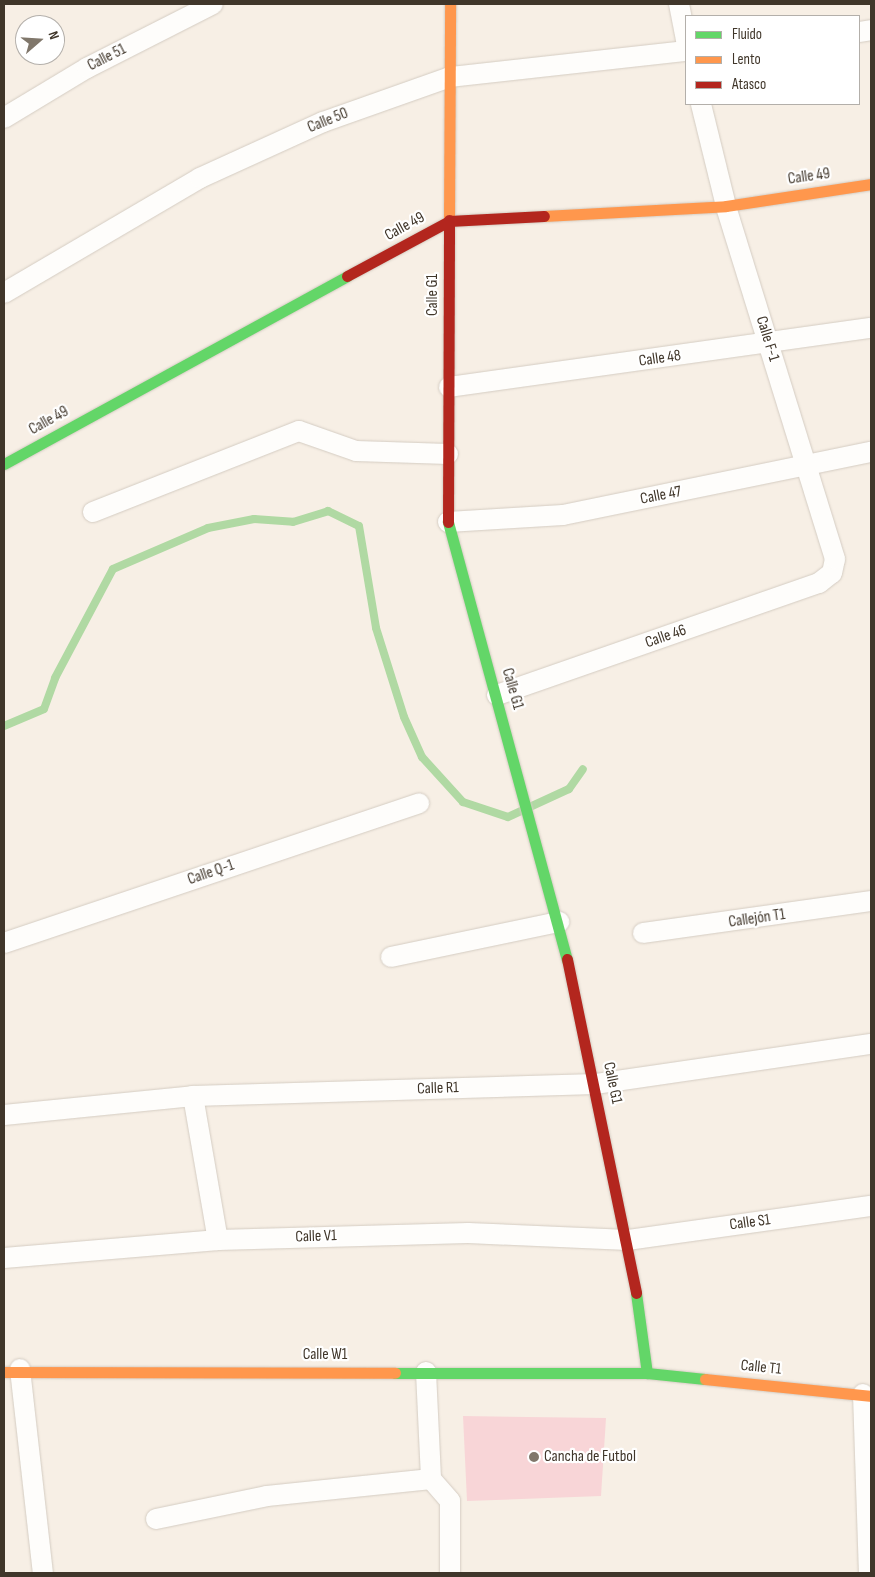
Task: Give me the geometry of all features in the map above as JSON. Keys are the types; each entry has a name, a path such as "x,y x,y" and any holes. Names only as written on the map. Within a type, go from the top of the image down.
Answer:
{"street":[{"name":"Calle 51","path":"4,118 87,68 213,4"},
{"name":"Calle G1","path":"450,4 448,522 559,922 596,1084 628,1240 647,1373"},
{"path":"679,4 685,35"},
{"name":"Calle 50","path":"4,293 200,178 323,122 450,76 685,51"},
{"name":"Calle F-1","path":"701,105 726,206 834,559 832,573"},
{"name":"Calle 49","path":"4,464 449,221 726,206 871,184"},
{"name":"Calle 48","path":"448,388 768,345 871,328"},
{"path":"93,512 299,431 356,451 448,454"},
{"name":"Calle 47","path":"448,522 562,515 806,468 871,452"},
{"name":"Calle 46","path":"496,695 820,583 832,573"},
{"name":"Calle Q-1","path":"4,943 419,803"},
{"name":"Callejón T1","path":"643,934 871,901"},
{"path":"391,957 559,922"},
{"name":"Calle R1","path":"4,1115 193,1096 596,1084 871,1044"},
{"path":"193,1096 218,1240"},
{"name":"Calle S1","path":"628,1240 871,1206"},
{"name":"Calle V1","path":"4,1258 218,1240 468,1233 628,1240"},
{"path":"12,1371 43,1573"},
{"name":"Calle W1","path":"12,1371 647,1373"},
{"path":"426,1372 431,1479 450,1501 450,1573"},
{"name":"Calle T1","path":"647,1373 867,1395"},
{"path":"867,1395 869,1573"},
{"path":"156,1520 267,1496 431,1479"}],"shaded area":[{"name":"Cancha de Futbol","path":"463,1416 606,1418 601,1496 467,1501"}],"waterway":[{"path":"4,726 44,709 55,678 113,569 208,528 254,519 293,522 328,511 359,526 376,628 404,717 422,757 463,802 508,817 569,789 583,769"}],"traffic: fast":[{"path":"4,464 347,276"},
{"path":"448,522 567,959"},
{"path":"636,1293 647,1373"},
{"path":"395,1373 647,1373 705,1379"}],"traffic: slow":[{"path":"449,220 450,4"},
{"path":"544,216 726,206 871,184"},
{"path":"4,1372 395,1373"},
{"path":"705,1379 871,1396"}],"traffic: jam":[{"path":"347,276 449,221 544,216"},
{"path":"448,522 449,220"},
{"path":"567,959 636,1293"}],"place":[{"name":"Cancha de Futbol","path":"534,1457"}]}
